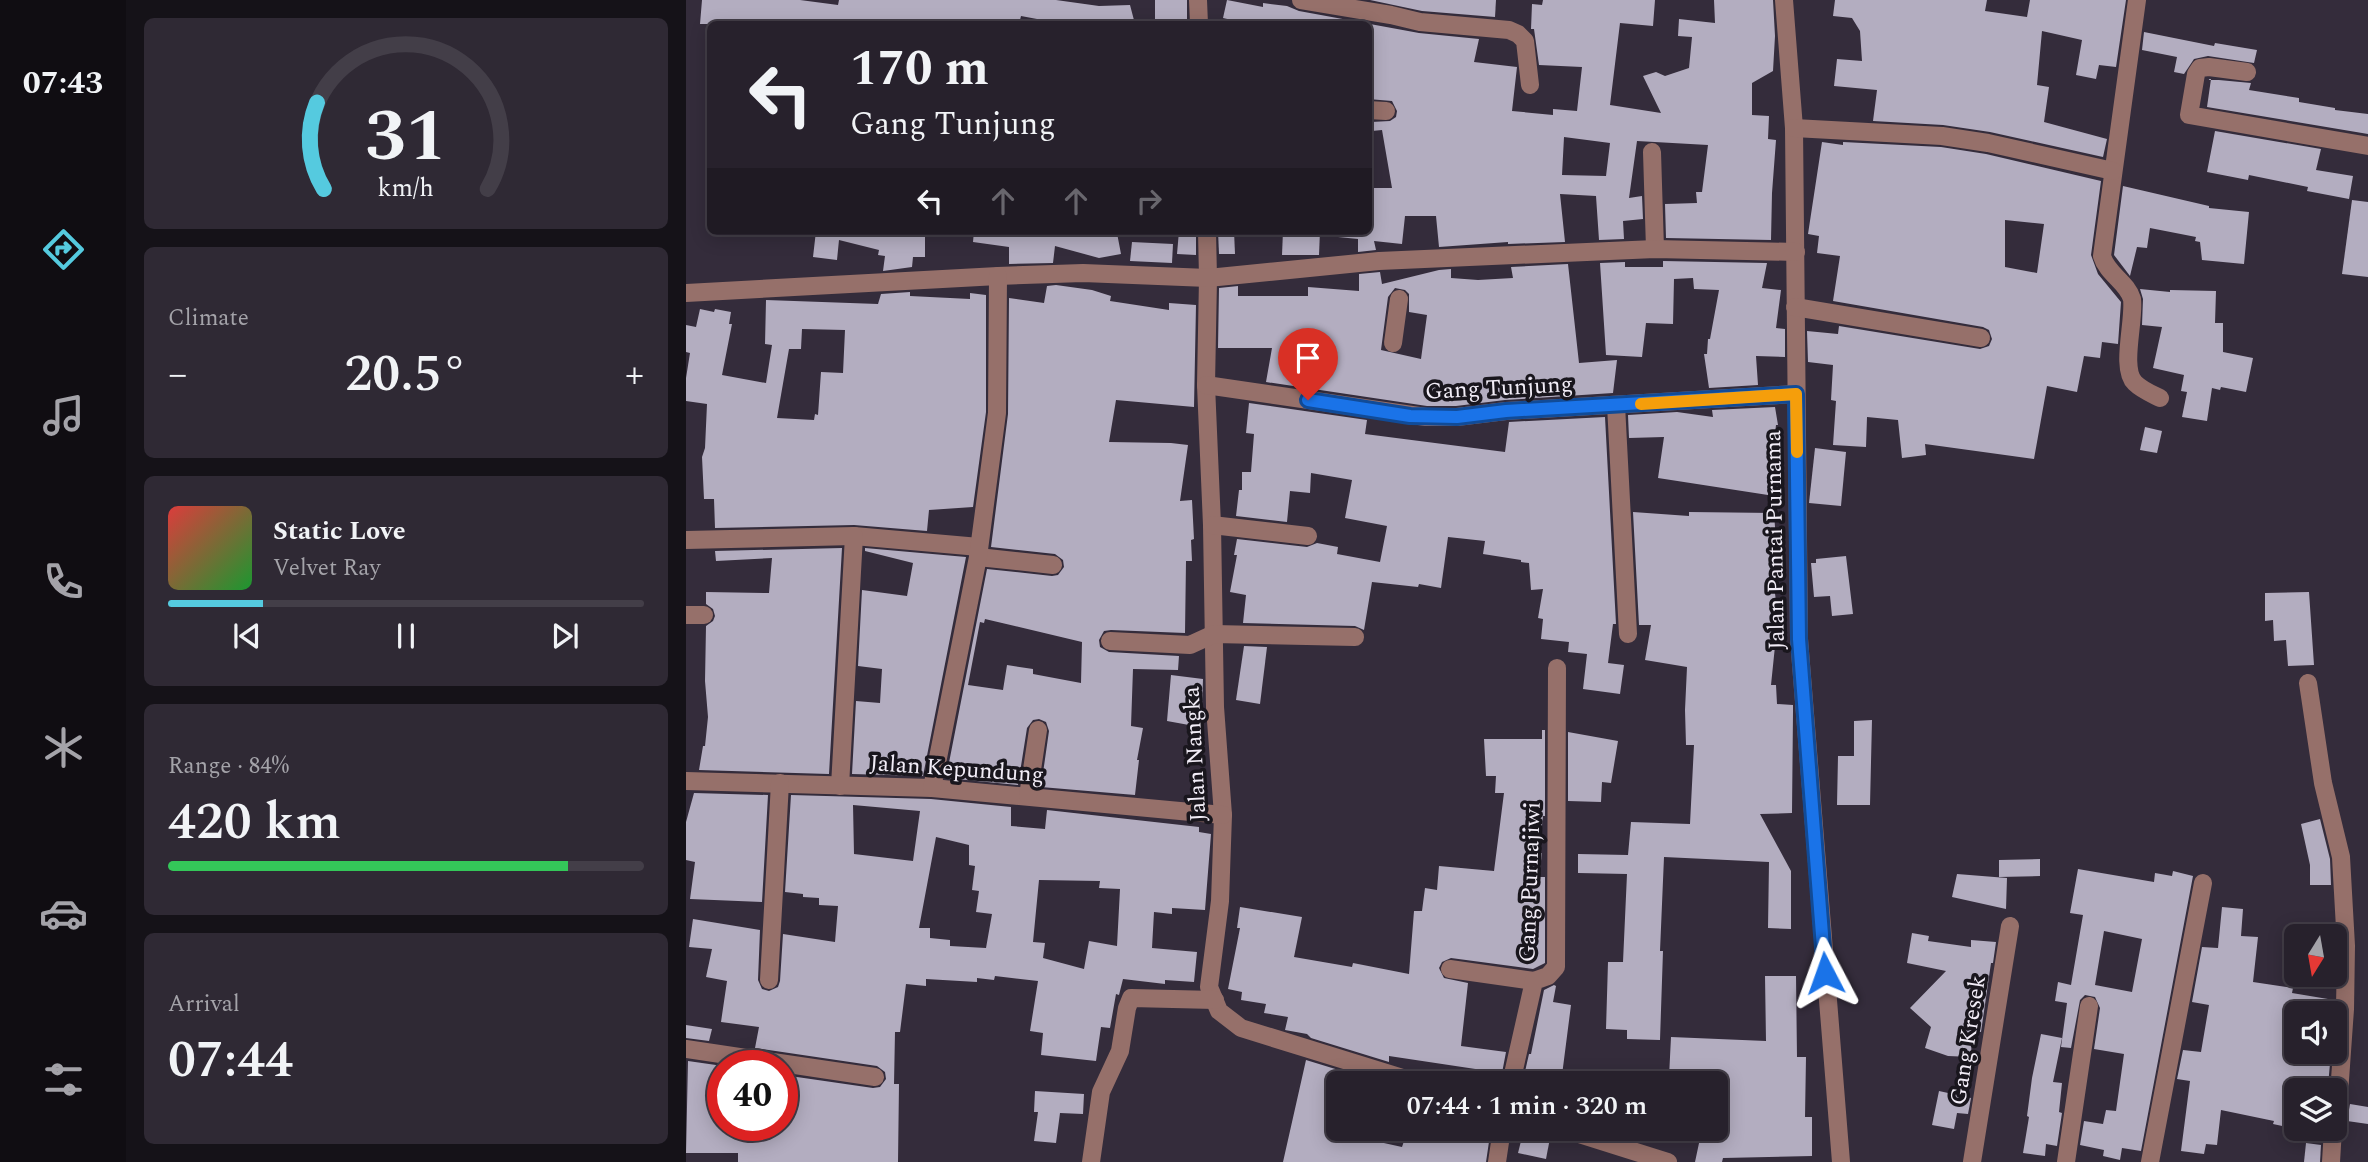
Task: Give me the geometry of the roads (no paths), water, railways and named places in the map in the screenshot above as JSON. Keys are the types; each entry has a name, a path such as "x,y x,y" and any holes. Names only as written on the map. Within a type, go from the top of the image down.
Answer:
{"street":[{"path":"1198,0 1199,21"},
{"path":"1301,0 1392,7 1420,22 1509,30 1525,41 1530,85"},
{"name":"Jalan Pantai Purnama","path":"1784,0 1794,128 1799,639 1841,1162"},
{"path":"2137,0 2102,256 2110,271 2130,292 2132,299 2128,367 2131,378 2160,398"},
{"path":"2246,72 2200,68 2196,74 2189,115 2368,146"},
{"path":"1794,128 1942,136 1988,143 2113,171"},
{"path":"1652,152 1655,249"},
{"name":"Jalan Nangka","path":"1207,235 1206,385 1215,707 1223,815 1220,901 1209,987 1215,1000"},
{"path":"686,293 1083,273 1208,278 1379,261 1655,249 1796,252"},
{"path":"932,788 978,552 997,413 998,276"},
{"path":"1393,343 1399,299"},
{"path":"1795,307 1980,338"},
{"name":"Gang Tunjung","path":"1206,385 1426,417 1796,394"},
{"path":"1616,405 1628,634"},
{"path":"1212,525 1308,536"},
{"path":"840,786 854,536"},
{"path":"686,540 854,536 1053,565"},
{"path":"1110,640 1190,645 1214,634 1355,638"},
{"name":"Gang Purnajiwi","path":"1514,1071 1534,981 1552,974 1556,961 1557,668"},
{"path":"2308,683 2323,783 2341,857 2346,946 2340,1078"},
{"path":"1028,796 1038,730"},
{"path":"686,772 686,782"},
{"name":"Jalan Kepundung","path":"686,782 932,788 1223,815"},
{"path":"769,980 780,783"},
{"path":"2150,1162 2203,883"},
{"name":"Gang Kresek","path":"1972,1162 2010,926"},
{"path":"1450,969 1534,981"},
{"path":"1091,1162 1101,1092 1120,1051 1131,998 1215,1000 1219,1011 1241,1028 1380,1071"},
{"path":"2066,1162 2090,1006"},
{"path":"686,1049 875,1077"},
{"path":"1497,1162 1500,1141"},
{"path":"1601,1141 1668,1162"},
{"path":"2331,1162 2333,1141"}]}
